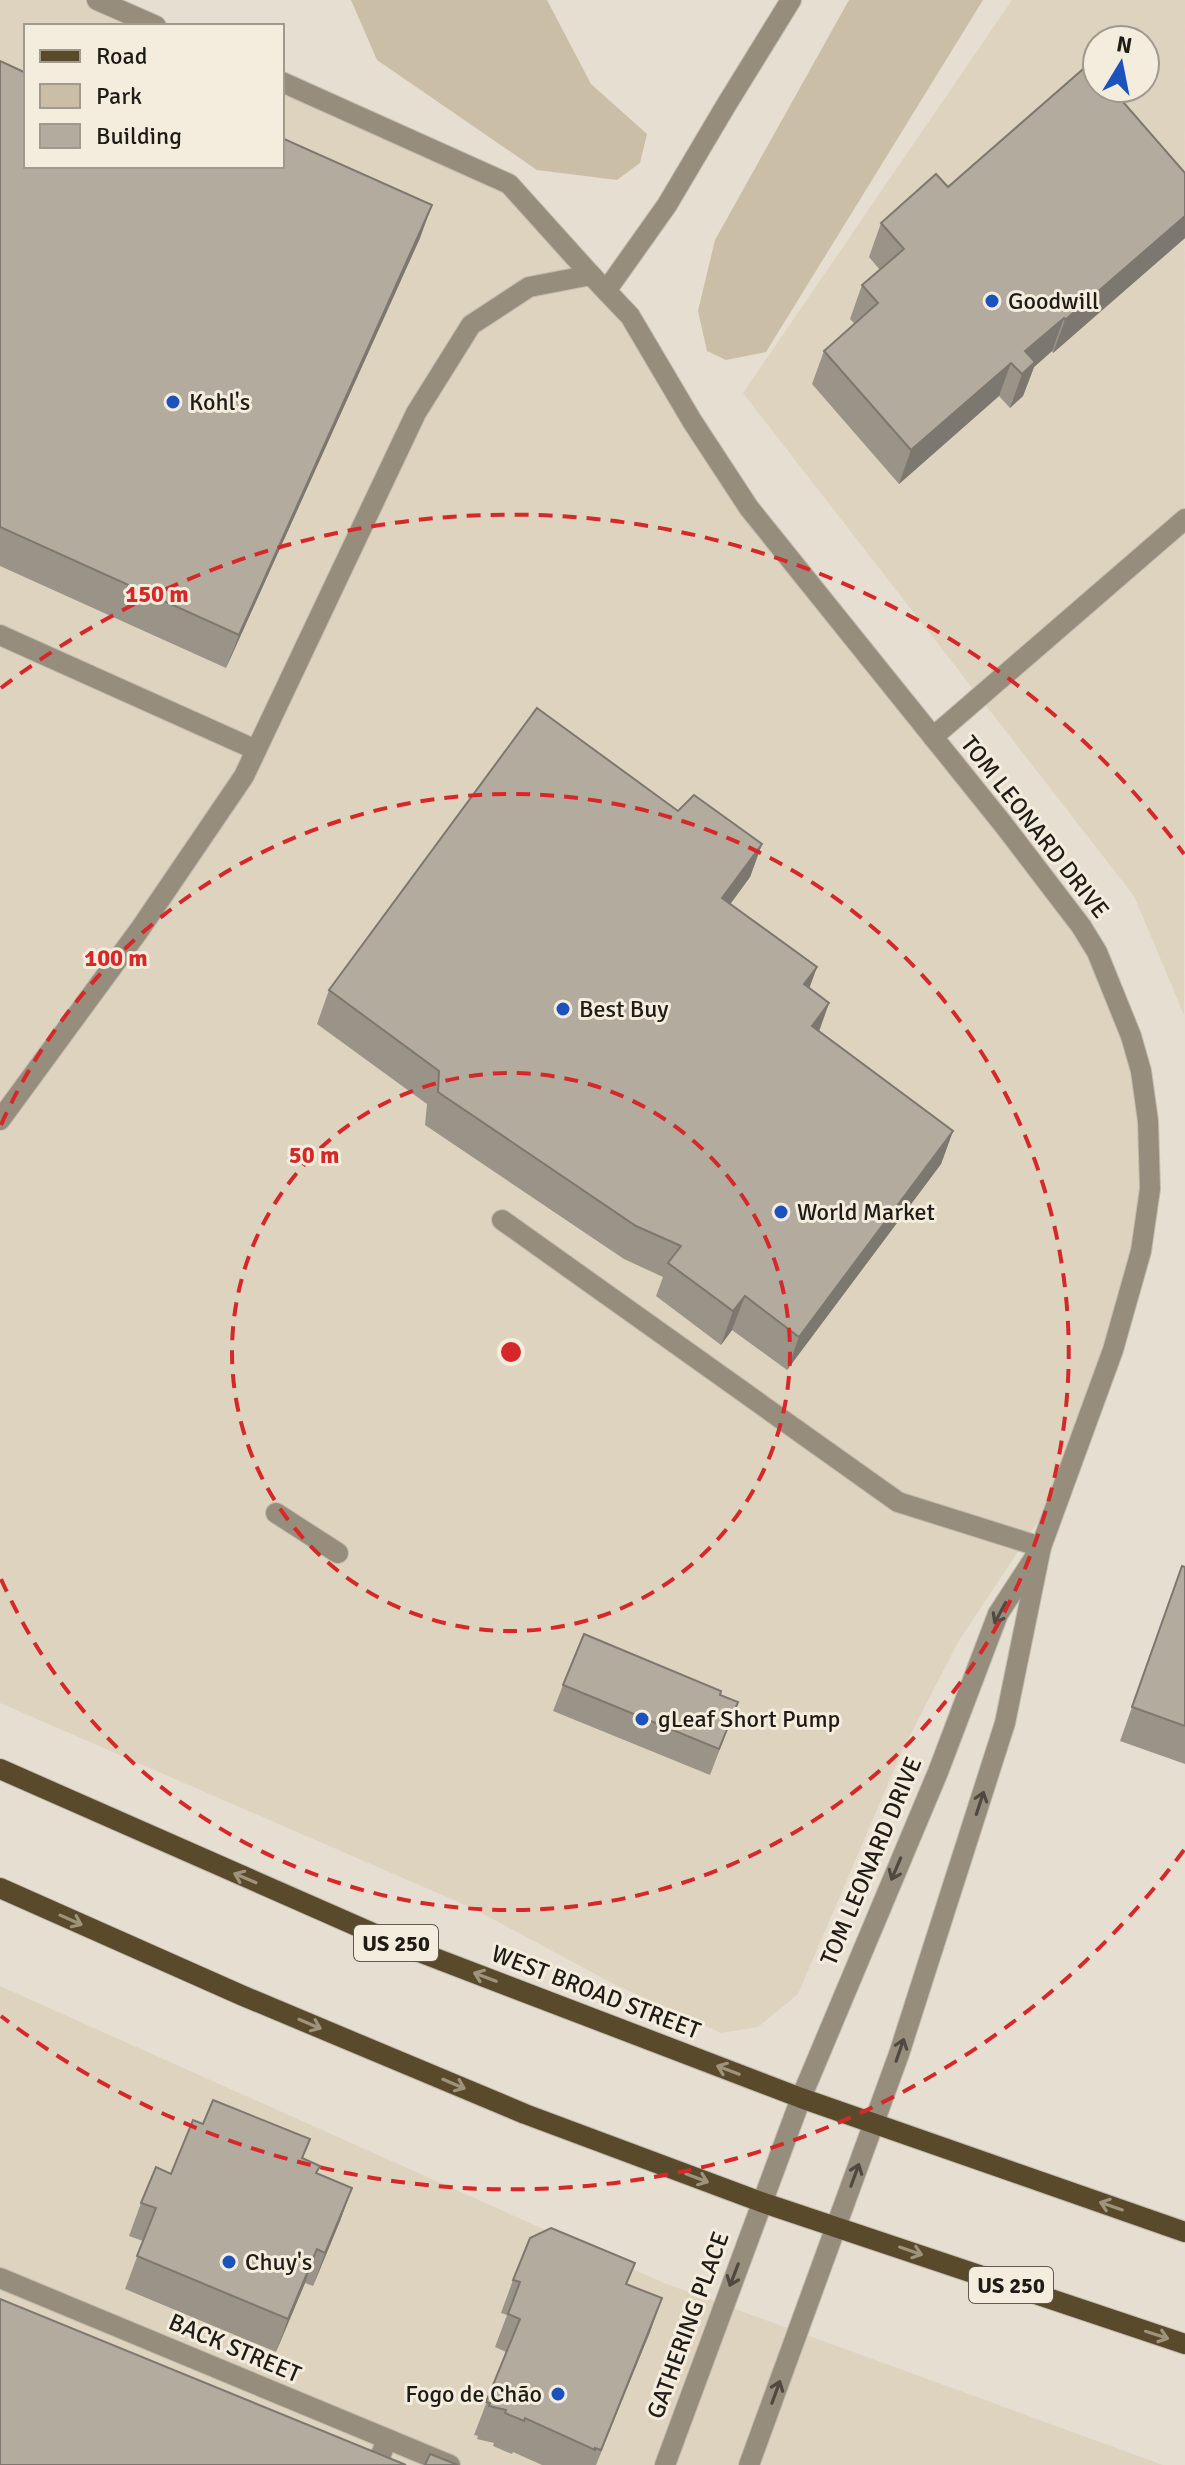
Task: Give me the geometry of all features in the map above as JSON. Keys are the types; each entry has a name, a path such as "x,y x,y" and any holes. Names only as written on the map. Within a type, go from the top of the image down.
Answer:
{"main road":[{"name":"WEST BROAD STREET","path":"0,1769 393,1942 801,2098 1185,2232"},
{"name":"US 250","path":"0,1888 241,1995 510,2108 761,2202 1185,2344"}],"street":[{"path":"97,0 151,24"},
{"path":"606,291 667,205 791,0"},
{"name":"TOM LEONARD DRIVE","path":"284,83 509,184 630,316 692,421 749,508 1061,900 1097,952 1131,1036 1141,1071 1148,1121 1150,1189 1141,1251 1113,1350 1041,1547 1005,1723 899,2054 837,2226"},
{"path":"0,1120 140,929 244,776 416,413 471,325 529,287 591,275"},
{"path":"933,737 1185,519"},
{"path":"0,635 256,750"},
{"path":"502,1220 898,1502 1041,1547"},
{"path":"276,1513 338,1553"},
{"name":"TOM LEONARD DRIVE","path":"761,2202 801,2098 938,1772 998,1614 1041,1547"},
{"name":"GATHERING PLACE","path":"665,2465 761,2202"},
{"path":"749,2465 837,2226"},
{"name":"BACK STREET","path":"0,2278 450,2465"},
{"path":"377,2465 387,2439"}],"shaded area":[{"path":"0,0 97,0 151,24 24,24 24,168 284,168 284,83 509,184 591,275 692,421 1081,925 1131,1036 1150,1189 1065,1481 958,1642 903,1749 798,1994 758,2027 721,2033 612,1983 472,1908 0,1703"},
{"path":"1012,0 1185,0 1184,1015 1134,896 743,393"},
{"path":"0,1986 664,2283 1163,2465 0,2465"}],"green space":[{"path":"351,0 547,0 591,84 647,134 640,163 617,180 537,170 377,60"},
{"path":"849,0 983,0 766,352 726,360 707,351 698,311 715,240"}],"building":[{"name":"Kohl's","path":"0,61 24,72 24,168 284,168 284,139 432,205 239,635 0,527"},
{"name":"Goodwill","path":"1081,71 1081,104 1125,104 1185,173 1185,216 1025,351 1035,362 1022,374 1011,363 911,450 824,351 878,303 862,285 904,249 881,223 936,174 948,187"},
{"name":"Best Buy","path":"537,708 678,811 694,795 762,844 722,898 817,967 804,984 829,1003 812,1026 953,1131 799,1337 745,1296 733,1311 668,1263 681,1246 636,1226 438,1092 439,1071 329,990"},
{"path":"1182,1566 1185,1567 1185,1726 1132,1707"},
{"path":"584,1634 721,1691 720,1695 738,1702 719,1749 563,1685"},
{"name":"Chuy's","path":"213,2100 310,2139 302,2158 320,2166 316,2173 352,2188 325,2253 317,2249 288,2319 137,2256 156,2208 141,2203 156,2167 171,2174 193,2120 203,2124"},
{"name":"Fogo de Chão","path":"551,2228 635,2263 626,2284 662,2298 601,2450 525,2418 524,2421 486,2402 520,2319 508,2314 520,2282 513,2280 530,2238"},
{"path":"0,2299 406,2465 0,2465"},
{"path":"430,2454 458,2465 425,2465"}],"place":[{"name":"Goodwill","path":"992,301"},
{"name":"Kohl's","path":"173,402"},
{"name":"Best Buy","path":"563,1009"},
{"name":"World Market","path":"781,1212"},
{"name":"gLeaf Short Pump","path":"642,1719"},
{"name":"Chuy's","path":"229,2262"},
{"name":"Fogo de Chão","path":"558,2394"}]}
